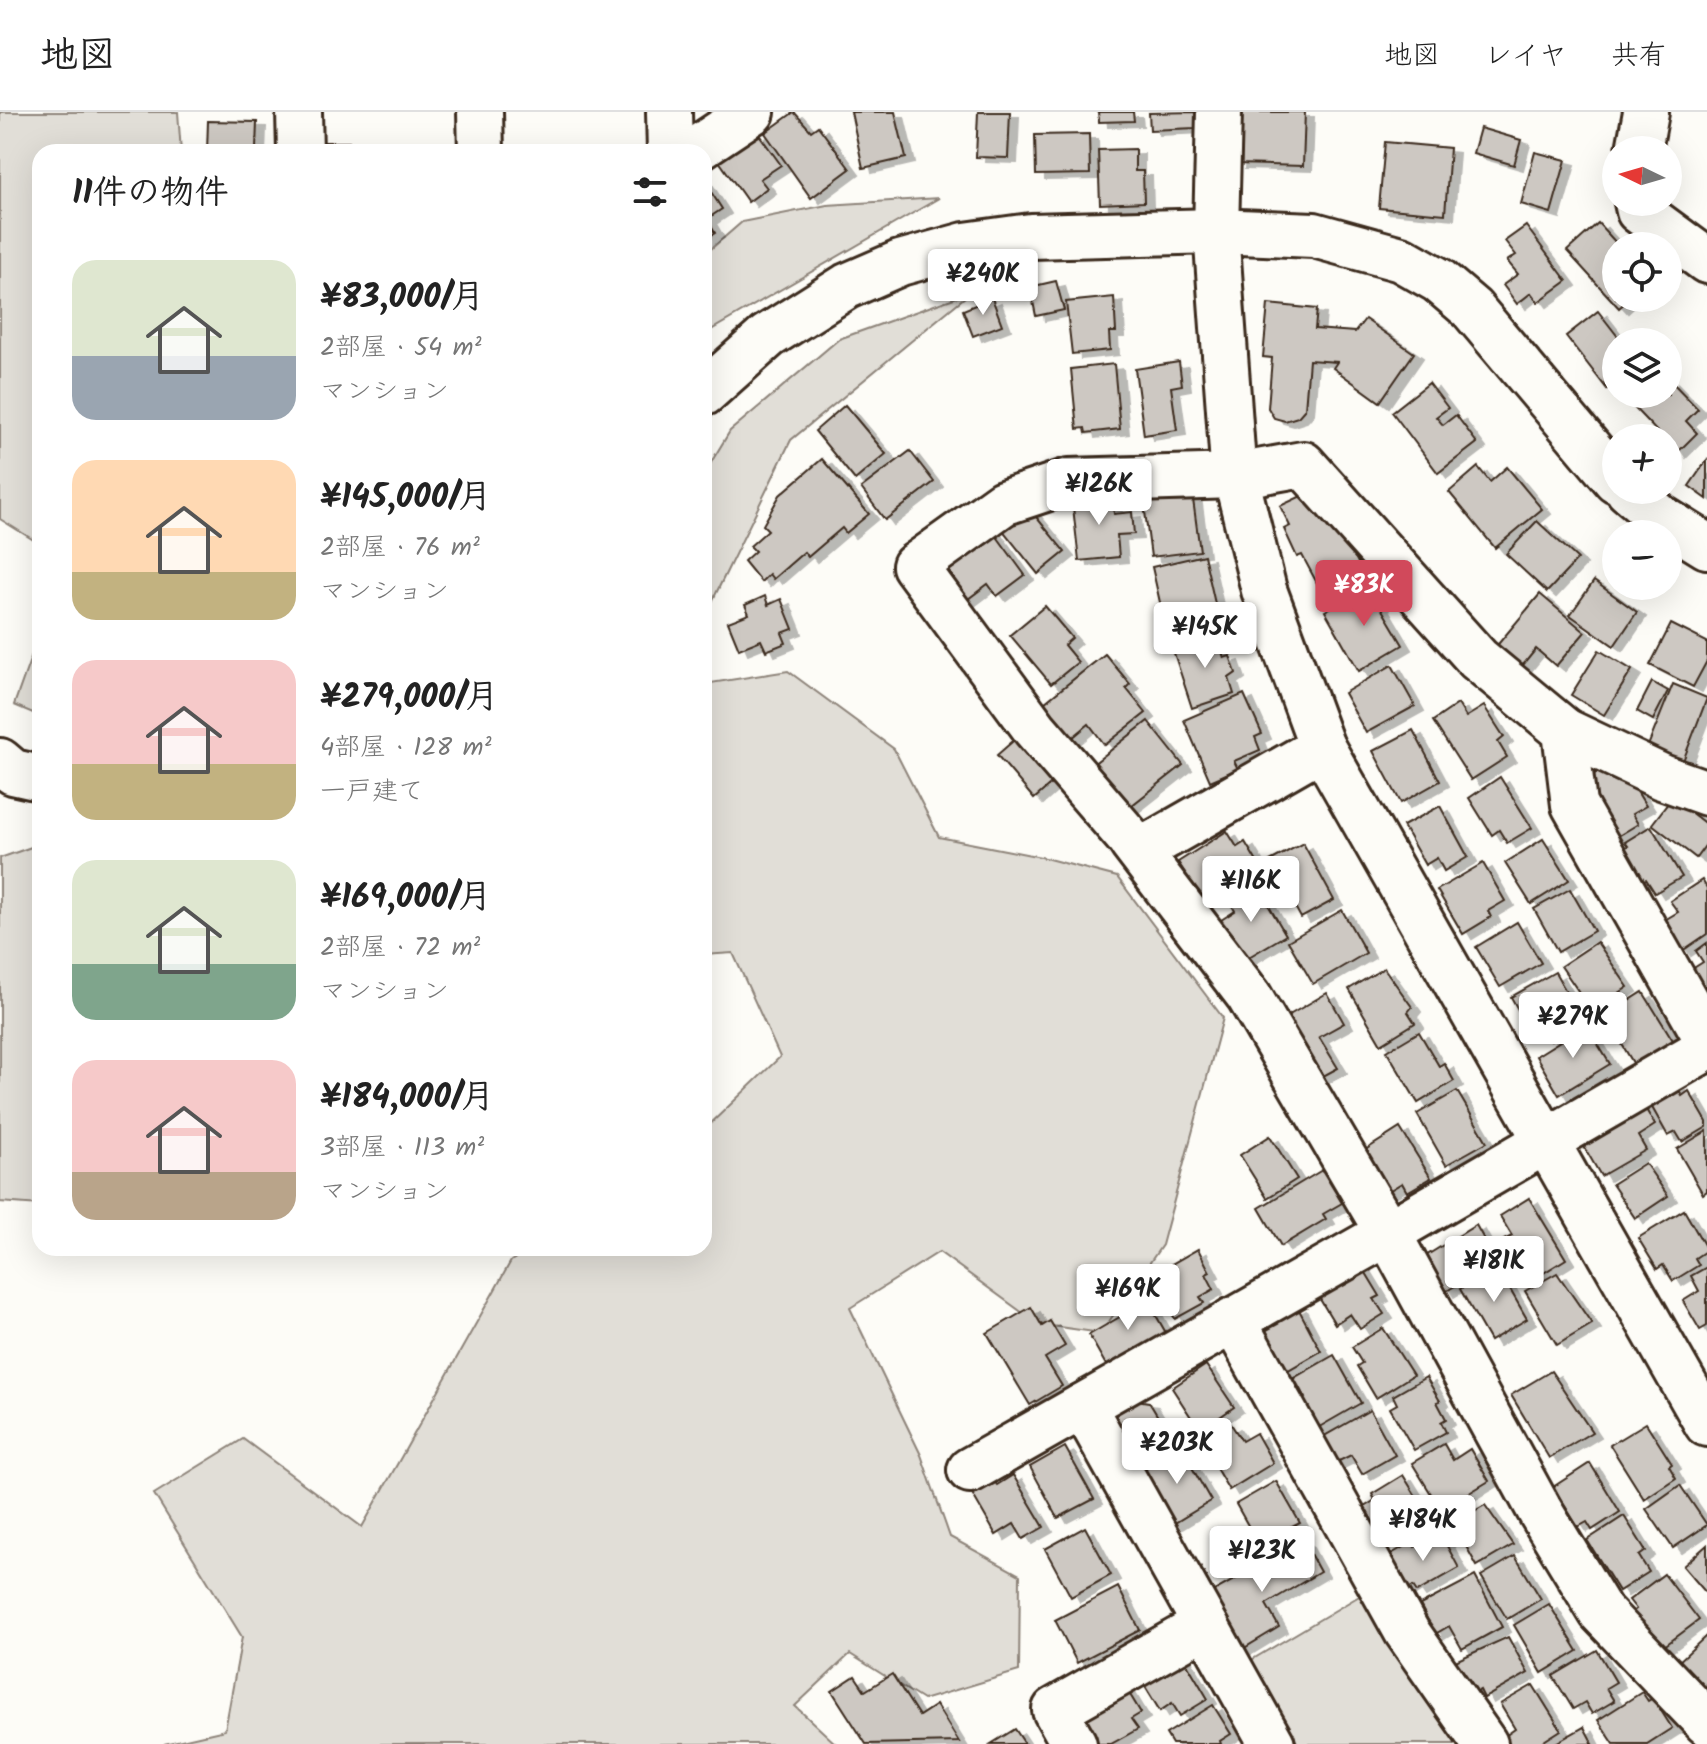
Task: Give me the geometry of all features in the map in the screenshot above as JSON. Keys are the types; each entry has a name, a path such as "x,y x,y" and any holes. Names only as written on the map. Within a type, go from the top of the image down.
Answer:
{"street":[{"path":"299,112 300,144"},
{"path":"480,112 481,144"},
{"path":"669,112 670,144"},
{"path":"704,144 752,112"},
{"path":"1219,112 1216,231 1236,476 1264,590 1322,747 1707,1424"},
{"path":"1642,136 1646,112"},
{"path":"1646,216 1707,261"},
{"path":"712,386 768,336 847,286 900,263 965,245 1031,236 1216,231 1314,235 1401,259 1438,280 1472,309 1602,463"},
{"path":"1707,793 1662,777 1565,731 1478,659 1303,464 1236,476 1069,481 1003,503 915,566 1035,729 1132,843 1249,996 1388,1233 1541,1513 1601,1612 1707,1723"},
{"path":"1645,504 1707,546"},
{"path":"1565,731 1574,805 1707,1039"},
{"path":"1132,843 1140,851 1322,747"},
{"path":"0,761 13,772 32,776"},
{"path":"970,1470 1707,1048"},
{"path":"1233,1320 1407,1632 1485,1744"},
{"path":"1083,1406 1272,1744"},
{"path":"1074,1744 1055,1710 1205,1625"}],"shaded area":[{"path":"0,112 178,112 180,144 32,144 32,539 0,519"},
{"path":"939,198 712,329 712,248 742,222 827,205"},
{"path":"971,292 791,440 712,602 712,461 730,431 839,339"},
{"path":"32,654 32,713 14,705"},
{"path":"788,671 894,749 939,837 1041,857 1117,877 1223,1018 1162,1245 1101,1333 1038,1324 939,1252 850,1308 921,1455 950,1537 1020,1575 1019,1671 923,1700 850,1654 795,1706 836,1744 164,1744 225,1730 242,1637 154,1494 243,1439 362,1527 511,1261 519,1256 712,1256 712,1122 780,1057 733,953 712,954 712,683"},
{"path":"32,847 32,1204 0,1202 0,858"},
{"path":"1366,1592 1457,1744 1298,1744 1248,1662"}],"building":[{"path":"794,112 811,131 818,126 850,169 811,198 765,133"},
{"path":"851,112 895,112 906,158 863,168"},
{"path":"978,112 1010,112 1008,158 976,157"},
{"path":"1098,112 1133,112 1134,121 1099,122"},
{"path":"1195,112 1196,128 1150,130 1149,113"},
{"path":"1239,112 1305,112 1303,166 1236,164"},
{"path":"208,121 257,122 256,144 207,144"},
{"path":"1480,128 1521,140 1514,165 1473,153"},
{"path":"758,133 781,165 760,179 767,188 748,202 719,161"},
{"path":"1089,134 1090,174 1036,175 1035,135"},
{"path":"321,142 370,142 370,144"},
{"path":"1385,142 1450,148 1445,214 1379,208"},
{"path":"1135,149 1135,171 1143,171 1144,202 1100,204 1098,150"},
{"path":"1535,152 1566,160 1551,213 1521,204"},
{"path":"712,193 722,209 712,216"},
{"path":"1598,223 1606,232 1602,232 1602,289 1567,251"},
{"path":"1526,226 1567,281 1538,302 1531,293 1517,304 1503,285 1518,274 1507,261 1516,255 1505,241"},
{"path":"1056,281 1064,310 1036,316 1030,287"},
{"path":"1114,297 1116,332 1109,332 1110,350 1072,354 1066,302"},
{"path":"992,298 1002,325 973,336 963,310"},
{"path":"1268,304 1317,309 1315,329 1355,332 1365,319 1414,353 1380,402 1333,368 1337,362 1309,360 1305,409 1298,417 1285,421 1274,418 1268,408 1272,358 1263,357"},
{"path":"1598,311 1611,328 1602,328 1602,383 1566,336"},
{"path":"1179,362 1182,385 1171,387 1177,430 1144,435 1135,369"},
{"path":"1114,364 1120,429 1086,433 1085,428 1077,429 1071,369"},
{"path":"1429,383 1448,408 1436,417 1443,425 1456,415 1477,443 1438,473 1392,412"},
{"path":"1682,392 1698,409 1686,421 1697,433 1682,448 1682,424 1650,424 1634,408 1682,408"},
{"path":"845,405 886,454 855,480 815,431"},
{"path":"910,451 934,482 885,520 861,488"},
{"path":"822,459 869,514 846,533 842,528 808,557 804,552 773,579 769,574 761,582 744,561 755,551 750,546 768,530 763,525 780,495"},
{"path":"1707,460 1707,499 1689,486"},
{"path":"1478,467 1490,482 1507,467 1542,509 1495,548 1449,492"},
{"path":"1142,489 1192,492 1200,551 1151,557"},
{"path":"1310,492 1327,526 1338,521 1359,565 1318,585 1302,555 1297,557 1284,529 1290,526 1280,506"},
{"path":"1111,494 1114,514 1132,512 1134,534 1117,535 1119,557 1079,561 1072,498"},
{"path":"1023,501 1065,552 1038,574 997,523"},
{"path":"1537,521 1578,559 1547,592 1506,554"},
{"path":"990,527 1025,575 997,596 988,584 964,602 937,567"},
{"path":"1204,555 1220,626 1168,638 1152,567"},
{"path":"1594,581 1602,587 1602,600 1620,600 1637,612 1614,646 1570,615"},
{"path":"1368,586 1403,645 1359,671 1325,611"},
{"path":"1540,594 1585,632 1556,666 1536,649 1519,670 1494,649"},
{"path":"765,596 768,605 781,599 793,629 782,633 786,643 766,651 761,640 739,649 728,622 749,614 745,605"},
{"path":"1045,606 1072,638 1064,645 1078,662 1051,684 1010,635"},
{"path":"1671,624 1707,642 1707,661 1693,687 1650,665"},
{"path":"1216,632 1224,658 1230,656 1236,673 1229,678 1234,694 1192,708 1172,647"},
{"path":"1599,650 1632,670 1604,715 1571,695"},
{"path":"1105,654 1130,684 1126,688 1146,713 1105,745 1089,724 1072,738 1044,703"},
{"path":"1392,665 1415,706 1366,733 1344,693"},
{"path":"1652,682 1668,691 1653,720 1637,711"},
{"path":"1673,684 1707,698 1683,761 1648,746"},
{"path":"1244,694 1262,734 1255,737 1260,750 1234,761 1238,769 1210,781 1184,720"},
{"path":"1458,704 1466,717 1484,706 1504,737 1498,742 1507,757 1471,780 1433,721"},
{"path":"1148,721 1183,765 1127,809 1092,765"},
{"path":"1413,730 1440,781 1401,803 1373,751"},
{"path":"1020,735 1057,779 1034,799 997,755"},
{"path":"1610,764 1628,777 1646,806 1632,814 1638,824 1615,838 1581,783"},
{"path":"1500,777 1532,828 1507,843 1499,830 1492,835 1469,798"},
{"path":"1672,798 1707,825 1707,843 1696,858 1652,824"},
{"path":"1440,806 1468,857 1444,871 1437,858 1425,865 1403,826"},
{"path":"1651,826 1682,877 1655,893 1646,879 1638,884 1618,851 1628,846 1625,842"},
{"path":"1227,831 1237,847 1245,842 1257,862 1201,898 1178,862"},
{"path":"1543,839 1569,880 1531,904 1505,863"},
{"path":"1303,843 1334,900 1301,918 1270,861"},
{"path":"1483,863 1505,901 1488,911 1491,917 1463,934 1437,890"},
{"path":"1702,880 1707,888 1707,934 1682,951 1663,921 1678,912 1670,901"},
{"path":"1257,886 1286,935 1242,961 1218,922 1235,911 1230,902"},
{"path":"1570,889 1594,931 1558,952 1534,909"},
{"path":"1342,910 1366,953 1313,984 1288,941"},
{"path":"1517,922 1541,963 1500,987 1476,947"},
{"path":"1597,942 1628,987 1592,1011 1561,966"},
{"path":"1707,943 1707,998 1689,971 1703,962 1696,951"},
{"path":"1384,968 1412,1007 1408,1012 1415,1023 1381,1044 1349,989"},
{"path":"1555,972 1584,1023 1551,1041 1543,1026 1531,1033 1511,997"},
{"path":"1643,992 1674,1042 1635,1066 1605,1016"},
{"path":"1327,993 1344,1023 1319,1037 1338,1068 1314,1081 1279,1021"},
{"path":"1586,1025 1610,1064 1559,1095 1536,1056"},
{"path":"1419,1032 1439,1066 1444,1063 1454,1081 1418,1103 1387,1051"},
{"path":"1676,1086 1682,1096 1689,1091 1707,1122 1707,1127 1682,1142 1676,1132 1668,1136 1649,1102"},
{"path":"1457,1091 1487,1142 1446,1165 1417,1114"},
{"path":"1641,1101 1655,1125 1638,1136 1646,1150 1601,1176 1579,1138"},
{"path":"1400,1128 1431,1178 1407,1192 1402,1183 1387,1192 1362,1152"},
{"path":"1707,1131 1707,1191 1703,1194 1677,1149"},
{"path":"1270,1136 1297,1179 1267,1198 1240,1155"},
{"path":"1645,1163 1668,1196 1635,1218 1612,1184"},
{"path":"1322,1170 1342,1203 1323,1214 1326,1219 1281,1246 1259,1208"},
{"path":"1529,1198 1566,1259 1529,1282 1504,1240 1512,1236 1500,1216"},
{"path":"1684,1210 1707,1250 1695,1258 1699,1265 1673,1281 1663,1265 1657,1269 1638,1238"},
{"path":"1476,1225 1491,1252 1483,1257 1488,1266 1445,1292 1424,1257"},
{"path":"1198,1249 1210,1272 1206,1274 1214,1289 1200,1297 1204,1303 1175,1319 1151,1276"},
{"path":"1360,1263 1380,1296 1374,1299 1384,1314 1360,1329 1350,1314 1335,1324 1315,1291"},
{"path":"1497,1267 1527,1319 1490,1341 1460,1289"},
{"path":"1707,1267 1707,1326 1700,1330 1683,1301 1699,1291 1691,1276"},
{"path":"1557,1273 1592,1324 1557,1345 1525,1291"},
{"path":"1145,1296 1166,1333 1107,1367 1089,1335 1123,1315 1120,1310"},
{"path":"1297,1306 1321,1351 1283,1373 1261,1333 1278,1324 1274,1319"},
{"path":"1031,1307 1042,1326 1050,1321 1065,1346 1045,1358 1062,1386 1030,1405 987,1333"},
{"path":"1383,1328 1413,1375 1376,1398 1357,1366 1362,1363 1352,1347"},
{"path":"1334,1355 1361,1403 1314,1430 1298,1403 1305,1398 1294,1378"},
{"path":"1206,1365 1234,1407 1200,1431 1172,1388"},
{"path":"1551,1371 1592,1432 1549,1458 1511,1395"},
{"path":"1426,1377 1440,1401 1437,1402 1446,1419 1441,1422 1446,1432 1414,1450 1390,1408 1397,1404 1393,1396"},
{"path":"1136,1400 1149,1402 1172,1440 1132,1464 1105,1418"},
{"path":"1370,1410 1395,1455 1362,1474 1351,1455 1335,1463 1321,1438"},
{"path":"1646,1423 1672,1464 1669,1466 1676,1478 1644,1499 1610,1445"},
{"path":"1231,1424 1242,1441 1256,1433 1273,1463 1229,1490 1201,1443"},
{"path":"1444,1444 1453,1460 1470,1449 1489,1481 1441,1510 1412,1463"},
{"path":"1065,1447 1094,1499 1058,1518 1030,1467"},
{"path":"1181,1448 1211,1501 1173,1524 1142,1471"},
{"path":"1590,1463 1620,1512 1592,1530 1587,1522 1578,1527 1553,1487"},
{"path":"1013,1475 1044,1527 1023,1539 1014,1524 996,1535 970,1490 992,1478 997,1485"},
{"path":"1403,1475 1427,1514 1395,1534 1388,1523 1375,1531 1361,1509 1375,1500 1372,1494"},
{"path":"1276,1481 1300,1523 1290,1528 1295,1536 1264,1554 1236,1504"},
{"path":"1680,1485 1707,1525 1673,1548 1646,1509"},
{"path":"1485,1505 1513,1545 1477,1566 1453,1523"},
{"path":"1624,1516 1646,1551 1639,1556 1649,1572 1619,1591 1587,1540"},
{"path":"1085,1527 1111,1575 1071,1597 1045,1549"},
{"path":"1440,1533 1459,1568 1417,1592 1413,1586 1405,1591 1386,1557 1412,1542 1415,1547"},
{"path":"1303,1541 1320,1572 1266,1604 1279,1627 1241,1650 1209,1594"},
{"path":"1707,1545 1707,1594 1683,1566"},
{"path":"1515,1556 1541,1599 1507,1619 1481,1576"},
{"path":"1664,1574 1699,1620 1663,1647 1631,1613 1636,1609 1629,1600"},
{"path":"1475,1576 1502,1627 1462,1649 1449,1626 1435,1634 1420,1605"},
{"path":"1118,1587 1140,1630 1077,1663 1055,1620"},
{"path":"1549,1604 1578,1651 1542,1673 1514,1625"},
{"path":"1707,1635 1707,1698 1676,1664"},
{"path":"1508,1637 1528,1673 1484,1698 1480,1690 1471,1695 1453,1662"},
{"path":"1179,1650 1208,1699 1180,1716 1172,1703 1160,1711 1138,1675"},
{"path":"1597,1650 1616,1682 1606,1688 1614,1701 1592,1714 1585,1702 1573,1709 1553,1676"},
{"path":"892,1674 919,1716 936,1705 959,1742 866,1744 832,1691 855,1676 865,1691"},
{"path":"1123,1683 1141,1713 1131,1719 1138,1729 1111,1744 1090,1744 1072,1713"},
{"path":"1533,1685 1561,1730 1539,1744 1510,1744 1505,1736 1515,1729 1500,1704"},
{"path":"1642,1692 1648,1701 1653,1698 1672,1728 1647,1744 1614,1744 1598,1720"},
{"path":"1213,1705 1231,1734 1220,1741 1221,1744 1172,1744 1166,1734"},
{"path":"1584,1727 1593,1744 1554,1744"},
{"path":"1015,1729 1025,1744 991,1744"}]}
